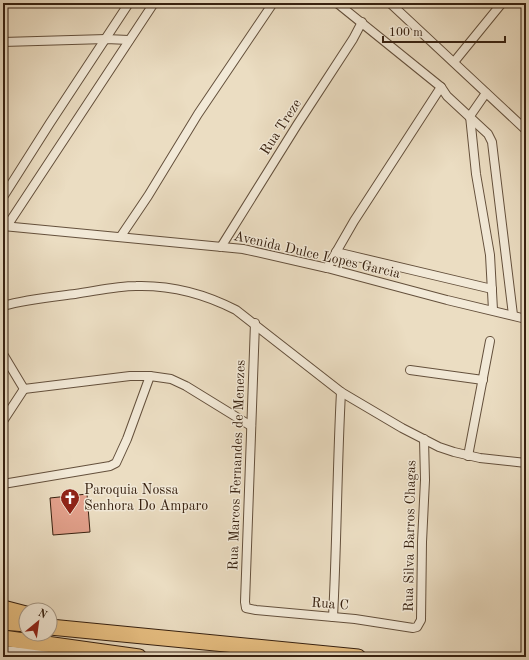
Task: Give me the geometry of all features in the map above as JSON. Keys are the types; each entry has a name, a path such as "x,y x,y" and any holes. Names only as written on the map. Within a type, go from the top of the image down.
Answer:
{"highway":[{"path":"3,608 18,612"},
{"path":"3,622 18,623"},
{"path":"58,622 83,630"},
{"path":"58,628 358,657"},
{"path":"3,638 139,657"}],"street":[{"path":"3,197 53,117 129,3"},
{"path":"5,226 154,3"},
{"path":"121,236 148,196 198,114 273,3"},
{"path":"338,3 441,88 447,96 488,134 492,142 513,315"},
{"path":"390,3 526,130"},
{"path":"454,62 502,3"},
{"name":"Rua Treze","path":"221,247 289,137 350,44 362,22"},
{"path":"3,42 106,39 129,40"},
{"path":"327,268 354,221 441,88"},
{"path":"486,93 470,116 476,174 490,255 493,310"},
{"name":"Avenida Dulce Lopes Garcia","path":"5,226 244,249 327,268 526,319"},
{"path":"336,252 492,289"},
{"path":"3,306 28,300 113,288 154,286 185,291 220,302 236,310 255,323 341,392 387,420 439,447 468,456 504,462 526,463"},
{"name":"Rua Marcos Fernandes de Menezes","path":"246,608 255,323"},
{"path":"468,456 490,341"},
{"path":"3,354 24,389"},
{"path":"410,370 483,380"},
{"path":"3,421 24,389 130,376 150,376 178,381 251,426"},
{"path":"3,484 110,466 116,463 127,439 150,376"},
{"path":"333,617 341,392"},
{"name":"Rua Silva Barros Chagas","path":"413,628 417,627 421,620 422,542 425,480 424,439"},
{"name":"Rua C","path":"246,608 252,610 372,621 413,628"},
{"path":"3,652 61,657"}],"building":[{"name":"Paroquia Nossa Senhora Do Amparo","path":"87,494 90,532 53,535 50,498"}],"place":[{"name":"Paroquia Nossa Senhora Do Amparo","path":"70,515"}]}
